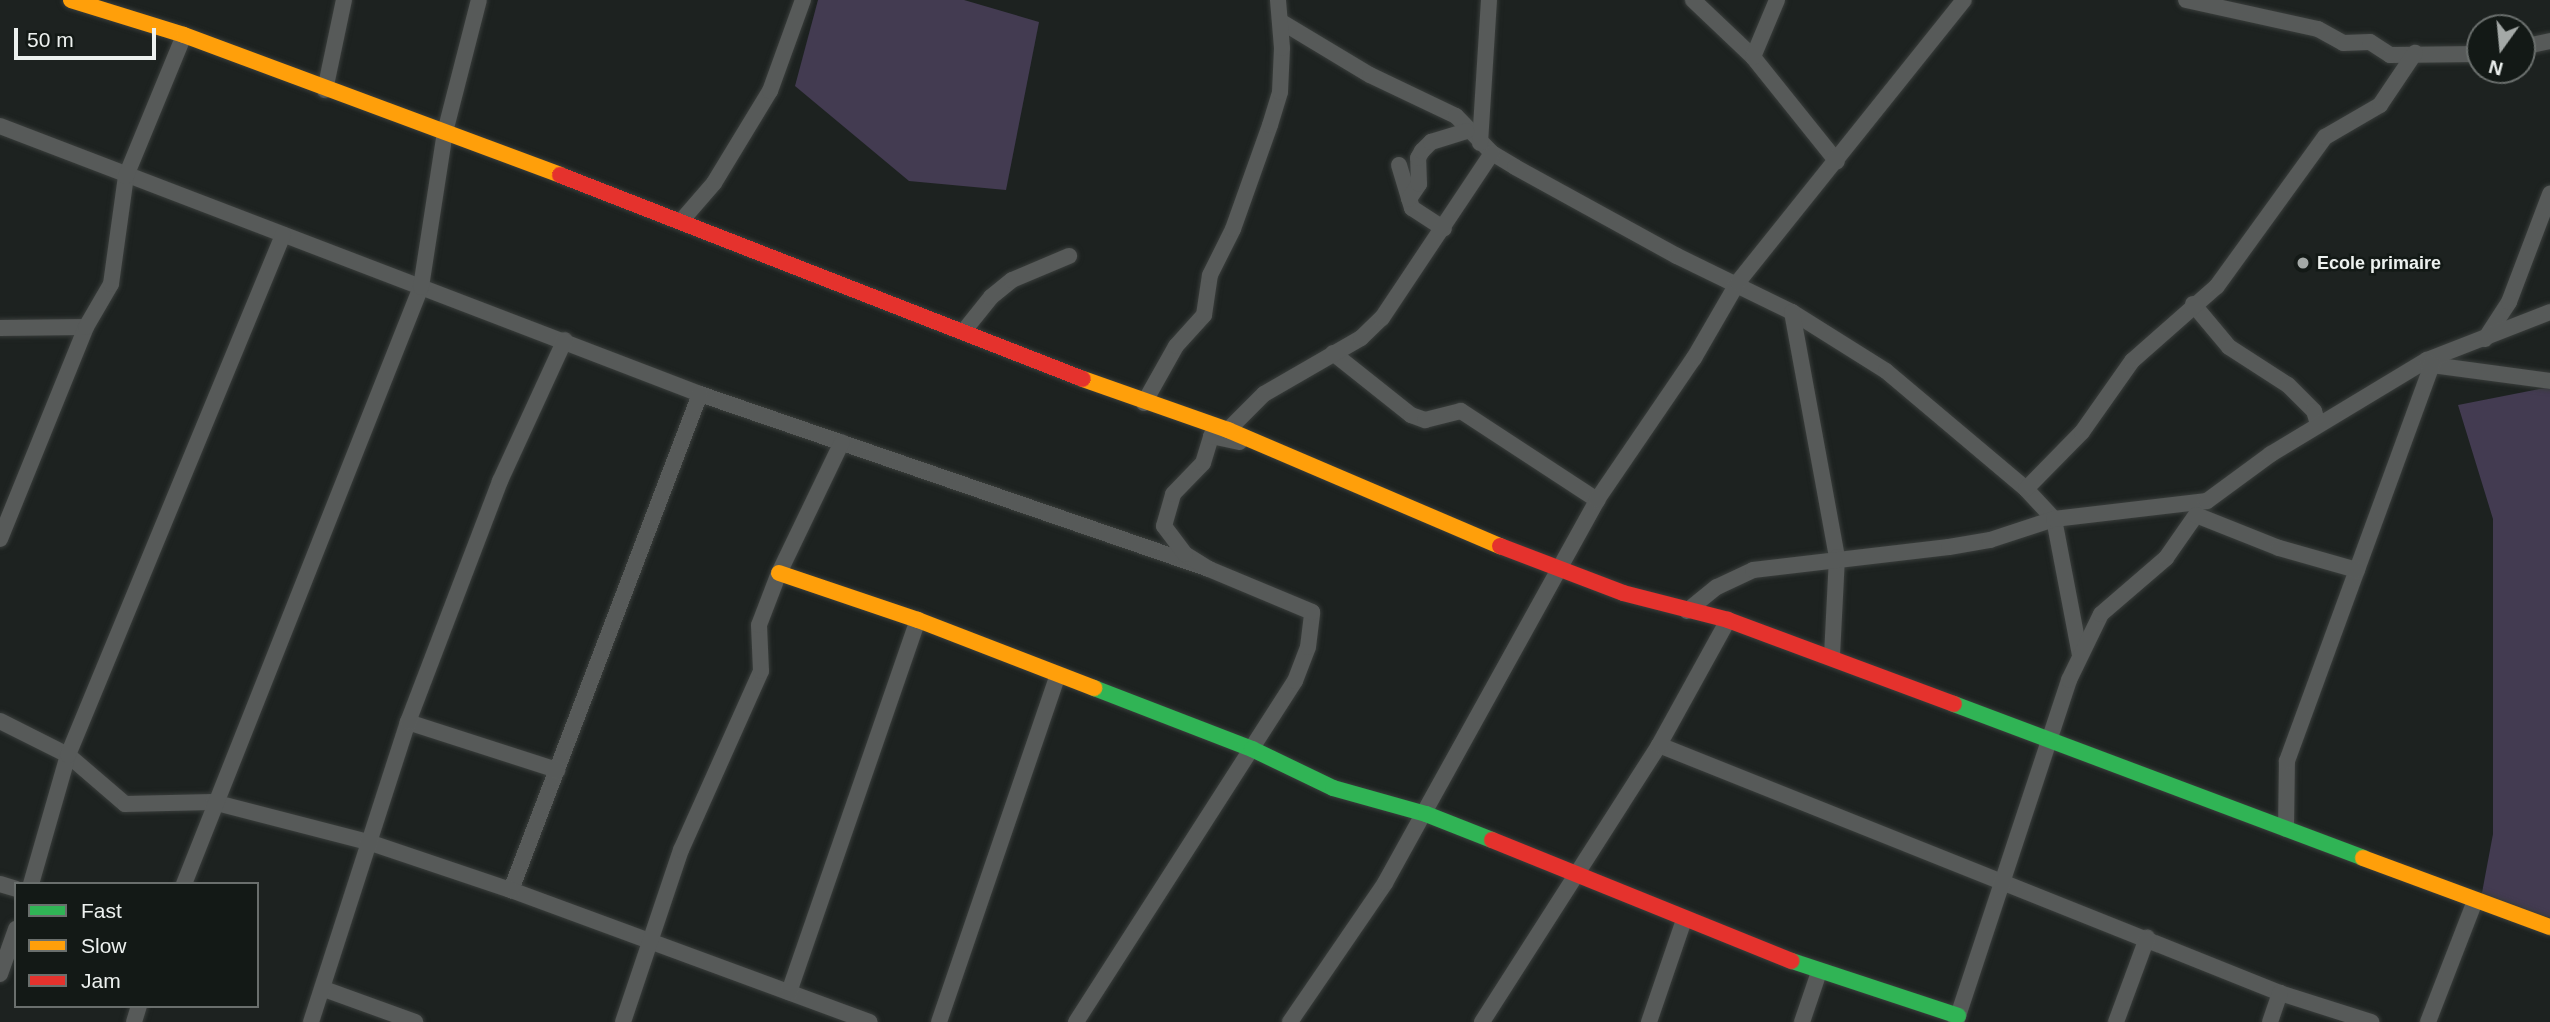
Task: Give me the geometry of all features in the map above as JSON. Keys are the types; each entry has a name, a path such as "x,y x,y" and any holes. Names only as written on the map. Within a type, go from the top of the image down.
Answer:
{"street":[{"path":"71,0 184,35 325,90 681,220 1144,403 1228,430 1263,447 1623,593 1728,620 1832,656 2048,742 2550,927"},
{"path":"185,882 213,802 421,287 445,132 479,0"},
{"path":"681,220 714,183 770,90 803,0"},
{"path":"1144,403 1176,346 1204,315 1210,275 1233,229 1280,92 1278,0"},
{"path":"1228,430 1264,394 1361,338 1382,318 1444,229 1486,148 1489,0"},
{"path":"1693,0 1753,57 1837,162"},
{"path":"1753,57 1777,0"},
{"path":"1290,1022 1426,814 1492,685 1597,500 1694,358 1738,282 1837,162 1964,0"},
{"path":"2186,0 2247,6 2318,29 2343,43 2370,42 2390,55 2466,54"},
{"path":"325,90 346,1"},
{"path":"1280,21 1370,75 1456,116 1466,131 1486,148 1677,256 1738,282 1793,312 1886,371 2026,489 2054,519 2080,655"},
{"path":"0,539 86,327 111,284 126,176 184,35"},
{"path":"2026,489 2082,432 2132,360 2193,304 2217,286 2325,137 2380,105 2415,53"},
{"path":"0,125 126,176 565,340 700,394 1209,569 1312,612 1308,647 1295,681 1076,1022"},
{"path":"1409,199 1419,184 1418,158 1422,151 1432,142 1466,131"},
{"path":"1399,165 1412,208 1444,229"},
{"path":"2485,339 2509,302 2550,194"},
{"path":"32,882 68,755 283,235"},
{"path":"963,332 991,297 1012,280 1069,256"},
{"path":"2193,304 2229,347 2288,385 2315,411 2318,424"},
{"path":"1793,312 1836,557 1832,656"},
{"path":"779,573 918,621 1057,678 1252,749 1333,788 1426,814 1684,920 1819,972 1957,1019 2007,880 2048,742 2080,655 2101,614 2166,558 2207,501 2318,424 2429,362 2550,312"},
{"path":"0,328 86,327"},
{"path":"311,1022 324,989 408,722 500,481 565,340"},
{"path":"1333,353 1411,415 1425,420 1461,411 1597,500"},
{"path":"2429,362 2550,382"},
{"path":"2286,830 2287,761 2429,362"},
{"path":"511,890 700,394"},
{"path":"1209,569 1185,554 1164,526 1173,494 1203,463 1211,436 1263,447"},
{"path":"623,1022 653,942 681,850 761,671 759,625 779,573 842,442"},
{"path":"1687,611 1717,587 1753,570 1836,557 1990,540 2054,519 2207,501"},
{"path":"2196,515 2279,548 2357,570"},
{"path":"1482,1022 1578,876 1659,745 1728,620"},
{"path":"789,992 918,621"},
{"path":"939,1022 1057,678"},
{"path":"0,722 68,755 125,804 213,802 369,842 511,890 869,1022"},
{"path":"408,722 557,770"},
{"path":"1659,745 2007,880 2280,993 2371,1022"},
{"path":"2428,1022 2475,901"},
{"path":"1649,1022 1684,920"},
{"path":"0,974 14,935"},
{"path":"2116,1022 2147,938"},
{"path":"1802,1022 1819,972"},
{"path":"324,989 415,1022"},
{"path":"2270,1022 2280,993"}],"shaded area":[{"path":"818,0 964,0 1039,22 1006,190 909,181 795,86"},
{"path":"2550,387 2550,918 2481,898 2493,834 2493,519 2458,405"}],"traffic: fast":[{"path":"1094,688 1252,749 1333,788 1426,814 1492,840"},
{"path":"1954,704 2363,858"},
{"path":"1792,961 1958,1016"}],"traffic: slow":[{"path":"71,0 184,35 560,175"},
{"path":"1083,379 1228,430 1500,546"},
{"path":"779,573 918,620 1094,688"},
{"path":"2363,858 2550,927"}],"traffic: jam":[{"path":"560,175 1083,379"},
{"path":"1500,546 1623,593 1728,620 1954,704"},
{"path":"1492,840 1792,961"}],"place":[{"name":"Ecole primaire","path":"2303,263"}]}
